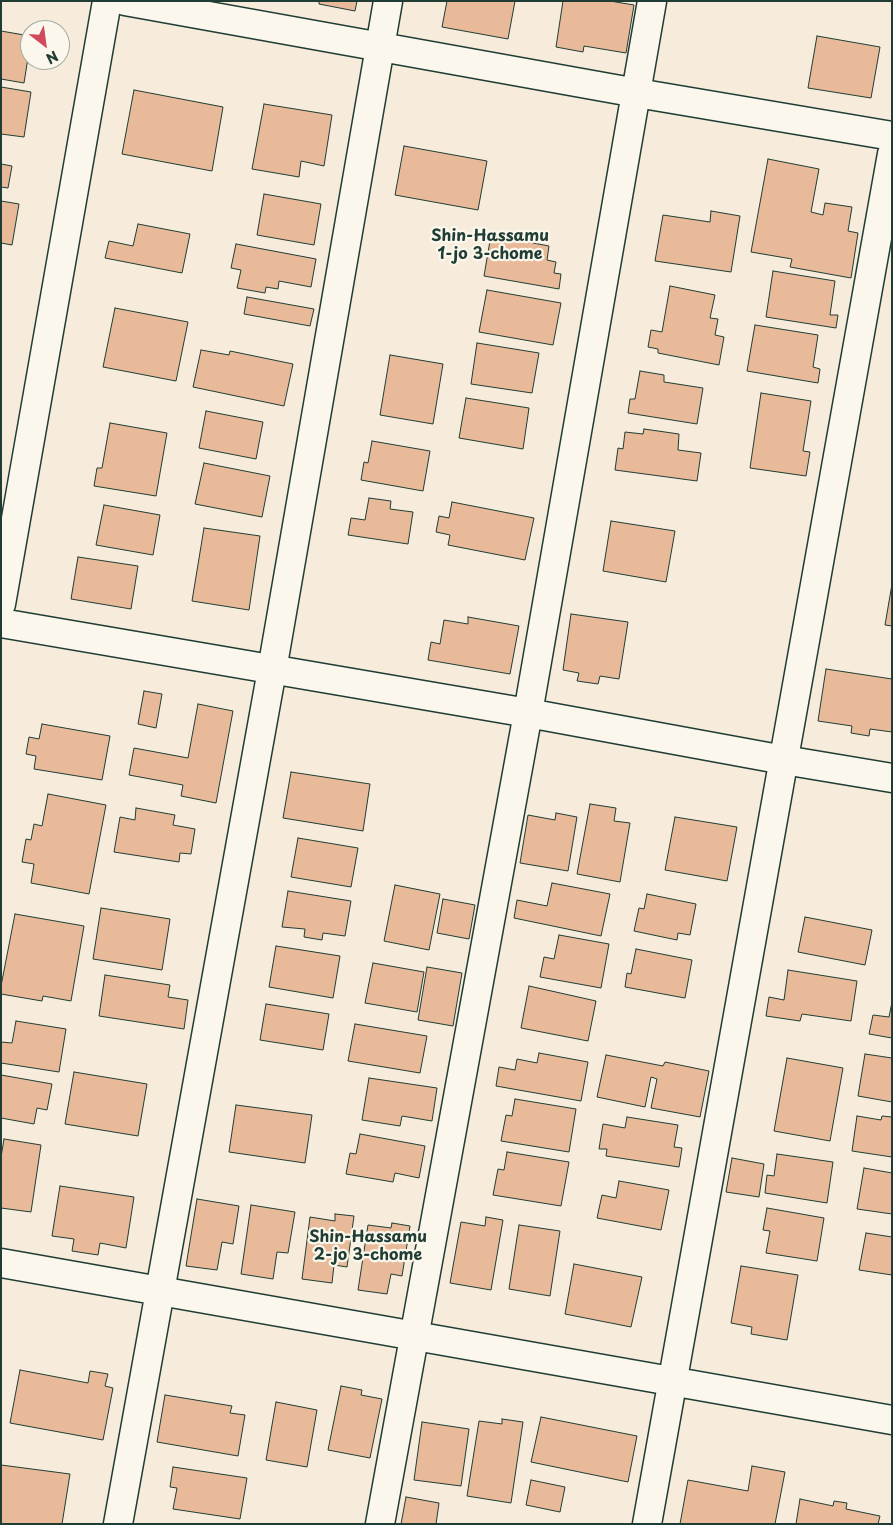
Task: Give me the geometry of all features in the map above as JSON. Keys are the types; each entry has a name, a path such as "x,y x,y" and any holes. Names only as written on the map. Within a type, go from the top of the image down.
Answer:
{"street":[{"path":"1,604 107,1"},
{"path":"125,1 637,93 892,136"},
{"path":"118,1524 272,670 388,1"},
{"path":"380,1524 413,1335 528,714 652,1"},
{"path":"647,1524 892,154"},
{"path":"1,623 892,778"},
{"path":"1,1263 892,1420"}],"building":[{"path":"319,1 357,1 355,11 319,4"},
{"path":"447,1 515,1 508,39 442,27"},
{"path":"563,1 610,1 634,5 626,53 584,46 583,52 556,47"},
{"path":"1,31 20,34 20,70 26,70 24,83 1,79"},
{"path":"817,36 880,47 871,98 808,88"},
{"path":"1,87 31,92 24,137 1,134"},
{"path":"134,90 223,107 212,171 122,154"},
{"path":"264,104 332,115 324,166 301,161 299,177 252,169"},
{"path":"404,146 487,161 478,210 395,195"},
{"path":"768,159 819,169 811,212 823,215 825,203 852,207 848,231 858,233 851,278 790,267 792,259 751,252"},
{"path":"1,164 12,166 8,188 1,187"},
{"path":"264,194 321,204 314,245 257,235"},
{"path":"1,201 19,204 12,245 1,243"},
{"path":"711,211 740,216 731,272 655,261 663,215 710,222"},
{"path":"138,224 190,234 182,273 105,258 109,241 133,246"},
{"path":"491,235 549,246 547,260 556,262 554,273 561,274 559,289 484,276"},
{"path":"236,244 316,259 311,287 279,281 278,289 266,287 265,293 237,288 241,270 231,268"},
{"path":"773,271 835,281 830,315 838,315 836,328 766,317"},
{"path":"670,286 715,295 710,318 718,319 715,335 724,337 719,365 658,353 658,349 648,347 651,330 662,332"},
{"path":"487,290 561,303 553,345 479,332"},
{"path":"247,297 314,309 310,326 244,314"},
{"path":"115,308 188,322 176,381 103,367"},
{"path":"755,325 818,335 813,367 820,369 818,383 747,371"},
{"path":"477,343 539,353 532,393 471,384"},
{"path":"201,350 229,355 230,351 293,364 284,406 193,387"},
{"path":"390,355 443,364 433,424 380,415"},
{"path":"640,371 664,375 664,382 703,388 697,424 628,413 630,399 635,399"},
{"path":"761,393 811,401 803,451 810,452 806,476 750,468"},
{"path":"466,398 529,408 523,449 459,438"},
{"path":"206,411 263,422 256,459 199,448"},
{"path":"110,423 167,433 156,496 94,486 97,468 102,468"},
{"path":"644,429 679,434 678,450 701,453 697,481 615,470 618,448 623,449 625,432 643,434"},
{"path":"372,441 430,451 423,491 361,480 364,462 368,463"},
{"path":"204,463 270,476 262,517 195,504"},
{"path":"369,498 391,501 390,509 413,512 408,544 348,535 351,518 365,520"},
{"path":"452,502 534,518 525,560 448,545 450,535 436,532 439,516 449,518"},
{"path":"104,505 160,515 153,555 96,545"},
{"path":"611,521 675,531 666,582 603,571"},
{"path":"204,528 260,536 249,610 192,601"},
{"path":"78,557 138,566 131,609 71,599"},
{"path":"892,584 892,626 885,625"},
{"path":"571,614 628,622 619,679 600,676 598,684 577,681 579,673 563,670"},
{"path":"468,617 519,626 510,674 428,660 431,642 440,644 444,620 468,624"},
{"path":"826,669 892,679 892,732 870,729 869,736 851,733 852,726 818,721"},
{"path":"144,691 162,694 156,728 138,724"},
{"path":"198,704 233,711 216,803 181,796 183,785 129,775 134,748 188,758"},
{"path":"42,724 110,736 102,780 34,769 36,756 26,754 29,737 39,739"},
{"path":"291,772 370,784 363,831 283,818"},
{"path":"48,794 106,805 89,894 31,883 34,864 22,862 26,839 31,840 34,824 42,826"},
{"path":"590,804 616,808 614,821 630,823 620,882 577,874"},
{"path":"136,808 175,815 173,825 195,829 191,854 180,853 179,862 114,852 120,817 135,820"},
{"path":"556,813 577,817 568,871 520,863 528,815 555,820"},
{"path":"675,817 737,827 727,881 665,870"},
{"path":"298,838 358,848 351,887 291,877"},
{"path":"552,883 610,894 601,936 514,918 517,900 547,906"},
{"path":"395,885 440,894 429,950 384,941"},
{"path":"288,891 351,901 345,936 323,933 322,940 304,937 305,929 282,927"},
{"path":"647,894 696,904 690,935 678,933 677,940 634,931 639,908 644,909"},
{"path":"443,899 475,905 469,939 437,933"},
{"path":"101,908 170,919 162,970 93,959"},
{"path":"15,914 84,926 71,1001 43,996 42,1001 1,994"},
{"path":"805,917 872,930 865,965 798,952"},
{"path":"559,935 609,944 601,988 540,977 544,957 554,959"},
{"path":"276,946 340,956 333,998 269,987"},
{"path":"636,949 692,960 685,998 625,987 627,973 631,974"},
{"path":"373,963 424,972 417,1012 365,1003"},
{"path":"427,967 462,973 453,1026 418,1020"},
{"path":"788,970 857,981 851,1021 802,1014 800,1021 766,1016 769,997 784,1000"},
{"path":"105,975 170,985 168,997 188,1000 184,1029 99,1016"},
{"path":"529,986 596,1001 588,1041 521,1028"},
{"path":"892,1002 892,1038 869,1034 873,1015 889,1017"},
{"path":"266,1004 329,1014 323,1050 260,1040"},
{"path":"16,1021 66,1029 59,1072 1,1063 1,1042 12,1043"},
{"path":"355,1024 427,1036 420,1073 348,1061"},
{"path":"539,1053 588,1062 581,1101 496,1086 499,1067 515,1070 517,1059 537,1063"},
{"path":"865,1054 892,1058 892,1102 858,1096"},
{"path":"606,1055 663,1066 665,1062 709,1071 700,1117 651,1108 657,1079 651,1077 645,1107 597,1097"},
{"path":"787,1058 843,1068 830,1141 774,1131"},
{"path":"74,1072 147,1084 138,1136 65,1124"},
{"path":"1,1075 52,1084 47,1110 37,1108 34,1124 1,1118"},
{"path":"369,1078 437,1088 432,1121 402,1116 400,1126 362,1120"},
{"path":"515,1099 576,1109 569,1152 501,1141 506,1115 512,1116"},
{"path":"236,1105 312,1115 305,1163 229,1152"},
{"path":"857,1116 881,1120 882,1116 892,1117 892,1157 852,1151"},
{"path":"627,1117 678,1125 674,1147 682,1148 679,1167 606,1156 607,1149 599,1149 603,1124 625,1128"},
{"path":"360,1134 425,1146 419,1178 395,1173 393,1182 346,1174 350,1153 356,1154"},
{"path":"4,1139 41,1145 31,1212 1,1208 1,1157"},
{"path":"507,1152 569,1162 561,1206 493,1195 498,1169 504,1170"},
{"path":"777,1154 833,1162 827,1203 765,1193 767,1175 774,1176"},
{"path":"732,1158 764,1164 759,1197 726,1192"},
{"path":"864,1168 892,1173 892,1214 857,1209"},
{"path":"619,1181 669,1190 661,1230 597,1218 602,1195 616,1198"},
{"path":"60,1186 134,1197 126,1248 100,1243 98,1255 72,1251 74,1239 52,1236"},
{"path":"197,1199 239,1206 233,1244 222,1242 217,1270 186,1266"},
{"path":"251,1205 295,1212 288,1253 277,1252 273,1279 241,1274"},
{"path":"767,1208 824,1218 817,1261 766,1253 770,1231 763,1230"},
{"path":"335,1214 354,1216 347,1267 334,1265 332,1283 302,1279 310,1217 335,1221"},
{"path":"486,1217 503,1220 491,1290 450,1283 461,1222 485,1226"},
{"path":"392,1223 410,1226 402,1276 391,1274 387,1294 358,1290 368,1225 391,1228"},
{"path":"519,1225 560,1231 550,1296 509,1289"},
{"path":"866,1233 892,1237 892,1275 859,1270"},
{"path":"574,1264 642,1277 631,1327 565,1314"},
{"path":"741,1266 798,1275 787,1340 751,1334 752,1327 731,1323"},
{"path":"20,1370 88,1383 90,1371 108,1374 105,1386 113,1388 103,1440 10,1423"},
{"path":"341,1386 362,1390 361,1395 382,1399 370,1458 328,1450"},
{"path":"165,1395 232,1406 230,1413 245,1415 238,1456 157,1442"},
{"path":"276,1402 317,1410 307,1467 266,1460"},
{"path":"541,1417 637,1436 628,1482 531,1462"},
{"path":"502,1419 523,1422 511,1503 467,1496 479,1421 502,1424"},
{"path":"422,1422 469,1429 461,1486 414,1480"},
{"path":"1,1465 70,1474 62,1524 1,1524"},
{"path":"752,1466 785,1472 775,1524 680,1524 688,1480 748,1491"},
{"path":"173,1467 247,1478 240,1519 173,1509 177,1488 170,1487"},
{"path":"531,1480 565,1487 560,1512 526,1505"},
{"path":"406,1497 439,1503 436,1524 401,1524"},
{"path":"800,1499 833,1506 834,1501 847,1503 846,1509 880,1516 878,1524 796,1524"}],"district":[{"name":"Shin-Hassamu 1-jo 3-chome","path":"490,246"},
{"name":"Shin-Hassamu 2-jo 3-chome","path":"368,1247"}]}
